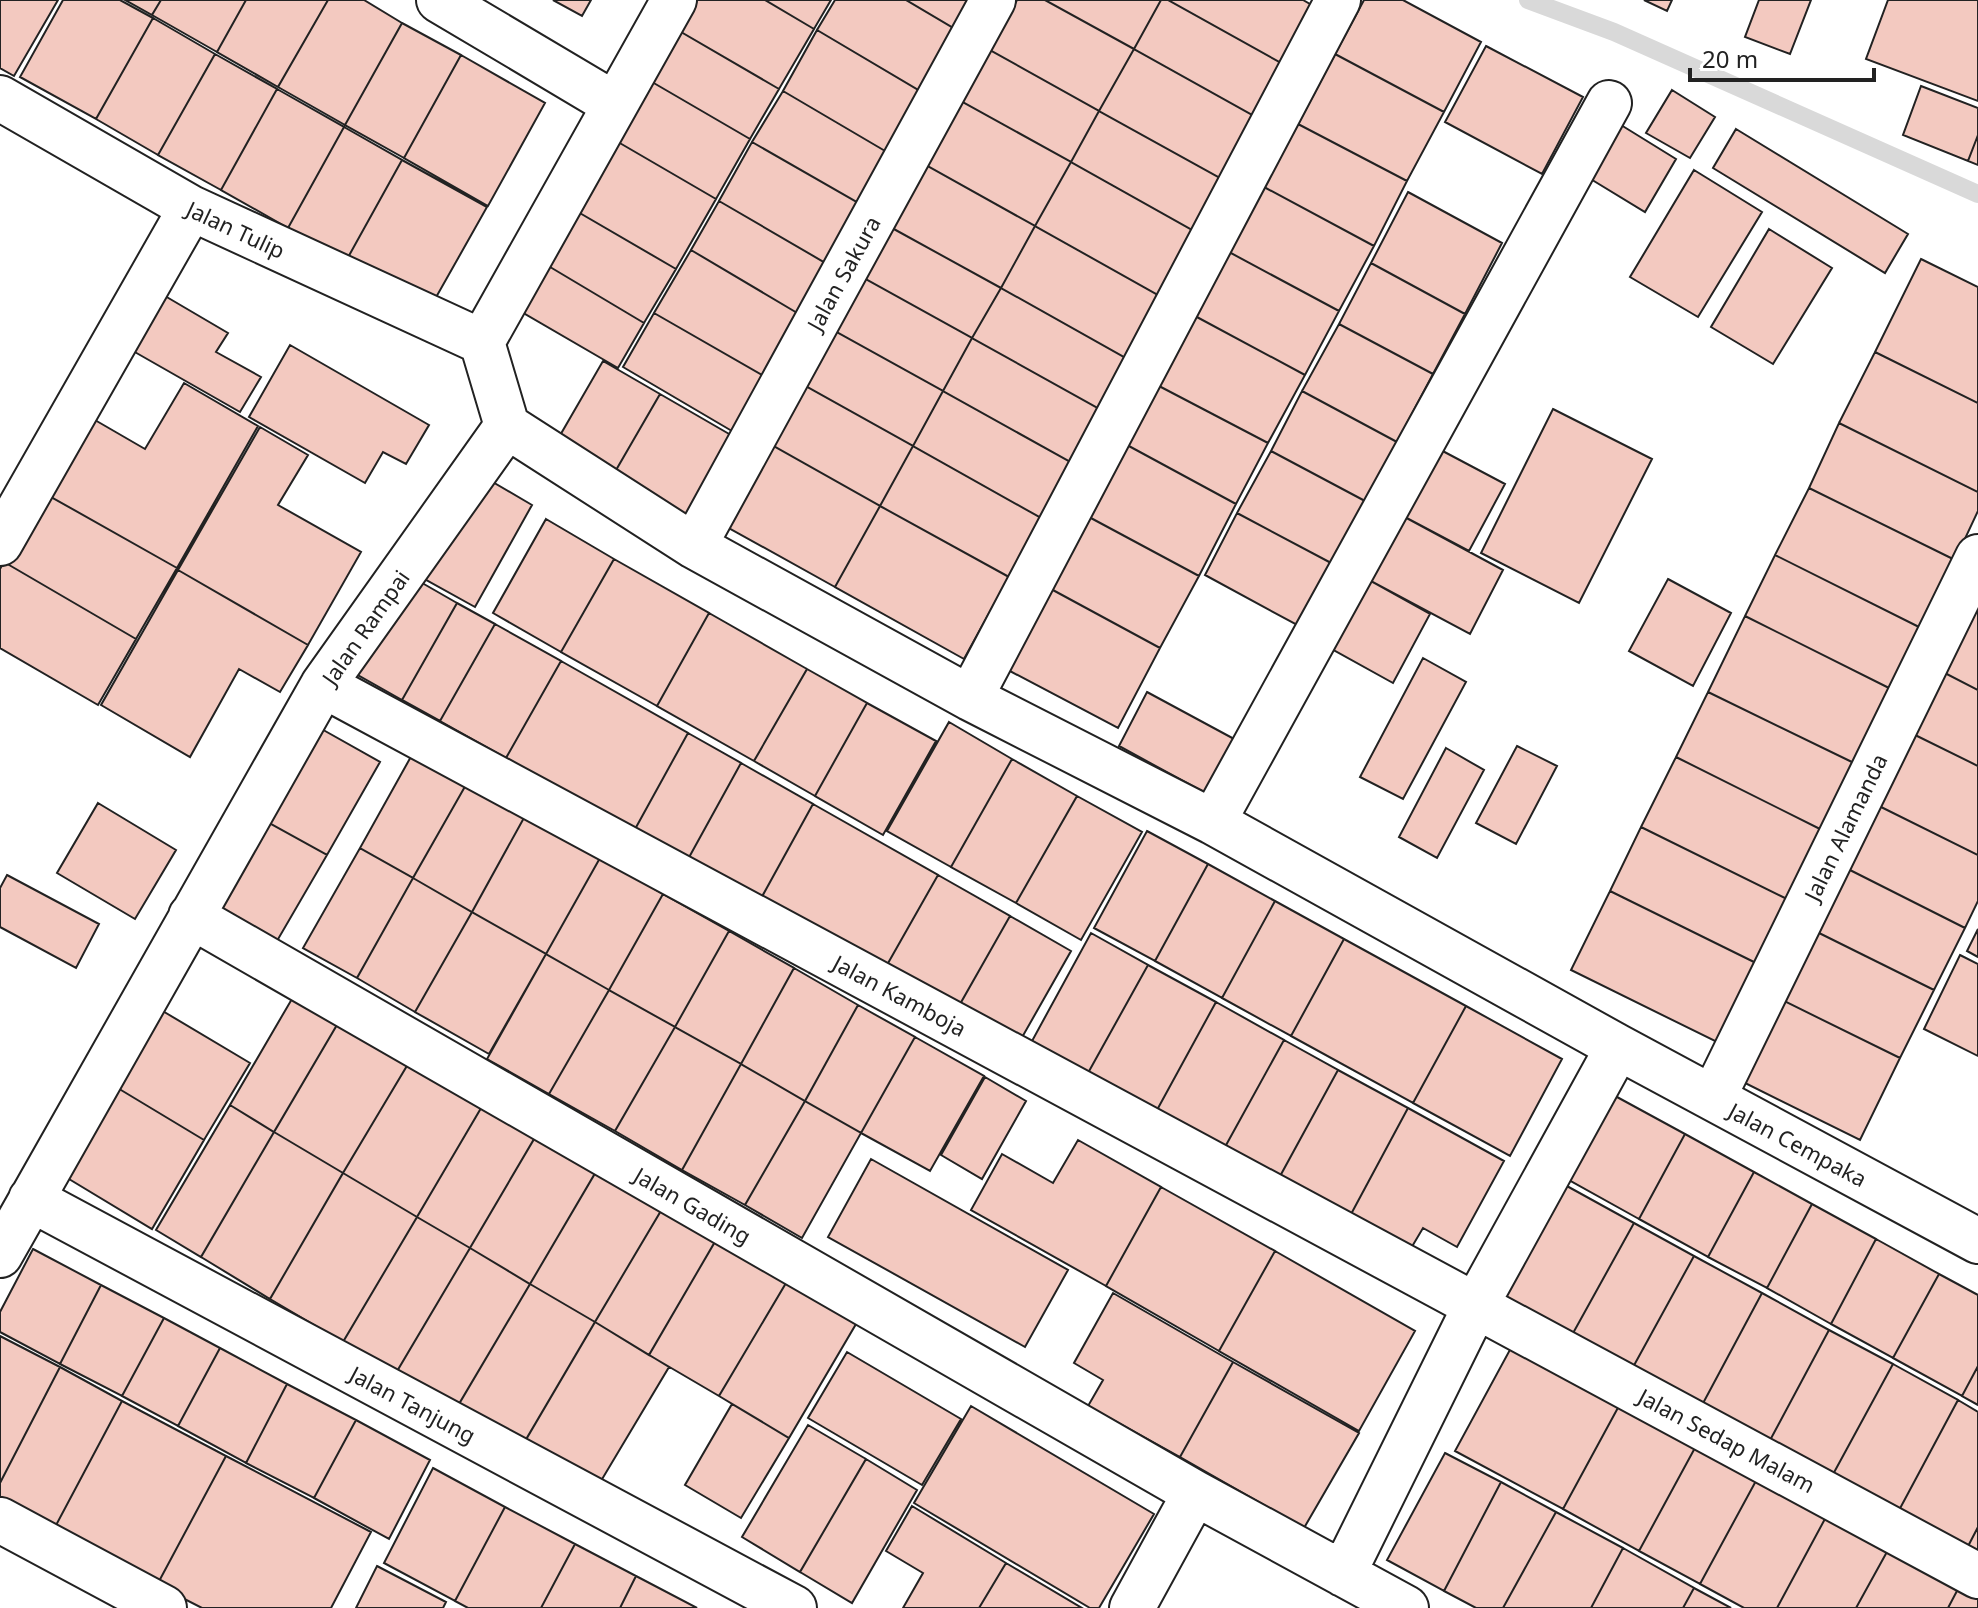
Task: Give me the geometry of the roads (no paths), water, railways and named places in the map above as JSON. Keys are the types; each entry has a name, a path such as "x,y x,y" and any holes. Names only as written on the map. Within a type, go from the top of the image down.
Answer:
{"street":[{"path":"439,0 614,104"},
{"path":"674,0 482,342 507,426 694,546 970,698 1213,822 1618,1047 1476,1305 1343,1574"},
{"name":"Jalan Sakura","path":"694,546 993,0"},
{"path":"970,698 1338,0"},
{"name":"Jalan Tulip","path":"0,98 191,208 482,342"},
{"path":"1213,822 1609,103"},
{"path":"0,543 191,208"},
{"name":"Jalan Rampai","path":"0,1255 323,685 507,426"},
{"name":"Jalan Alamanda","path":"1713,1098 1978,557"},
{"name":"Jalan Kamboja","path":"323,685 1476,1305"},
{"name":"Jalan Gading","path":"191,916 1195,1493 1406,1608"},
{"name":"Jalan Cempaka","path":"1618,1047 1978,1241"},
{"name":"Jalan Tanjung","path":"31,1199 794,1608"},
{"name":"Jalan Sedap Malam","path":"1476,1305 1978,1576"},
{"path":"1132,1608 1195,1493"},
{"path":"0,1520 164,1608"}],"waterway":[{"path":"1528,0 1614,32 1978,194"}]}
